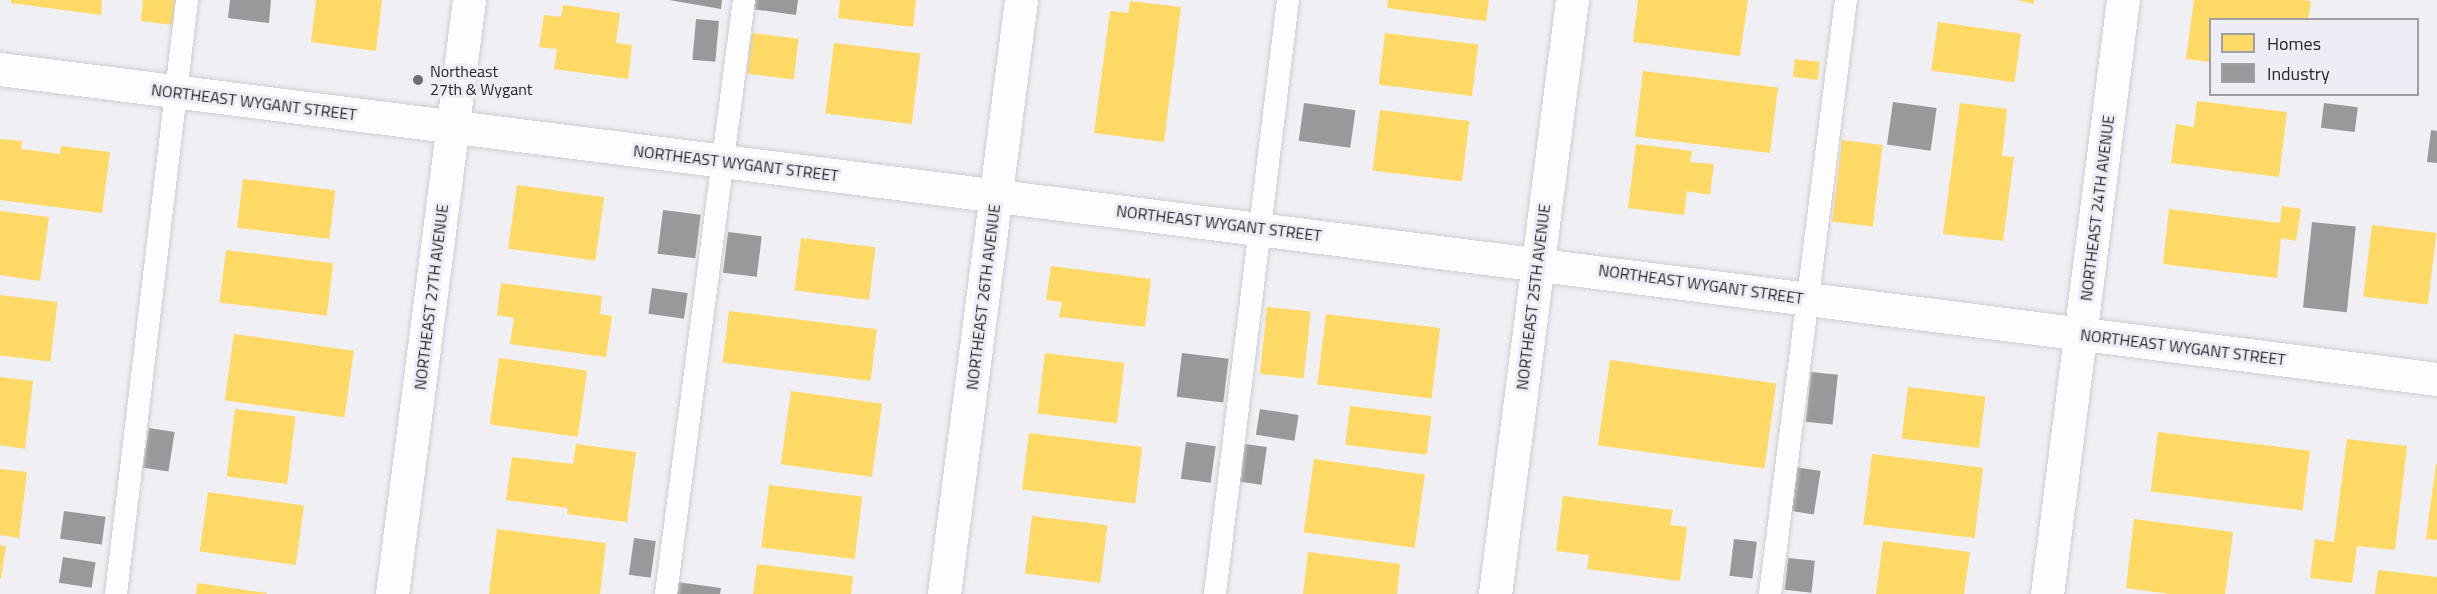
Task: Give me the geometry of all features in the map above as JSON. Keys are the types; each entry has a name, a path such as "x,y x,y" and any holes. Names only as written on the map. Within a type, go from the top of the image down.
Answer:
{"street":[{"name":"NORTHEAST 27TH AVENUE","path":"392,594 469,0"},
{"name":"NORTHEAST 26TH AVENUE","path":"944,594 1021,0"},
{"name":"NORTHEAST 25TH AVENUE","path":"1495,594 1572,0"},
{"name":"NORTHEAST 24TH AVENUE","path":"2047,594 2124,0"},
{"name":"NORTHEAST WYGANT STREET","path":"0,69 452,129 1538,263 2437,379"}],"lane":[{"path":"116,594 187,0"},
{"path":"666,594 744,0"},
{"path":"1215,594 1258,228 1288,0"},
{"path":"1770,594 1846,0"}],"building: Homes":[{"path":"11,0 102,0 101,15 11,3"},
{"path":"143,0 185,0 181,26 141,21"},
{"path":"316,0 382,0 376,51 311,42"},
{"path":"840,0 916,0 913,27 838,18"},
{"path":"1388,0 1489,0 1486,21 1387,8"},
{"path":"1638,0 1748,0 1740,56 1633,42"},
{"path":"2017,0 2034,0 2034,4"},
{"path":"2194,0 2311,1 2308,18 2209,18 2209,62 2186,59"},
{"path":"1130,1 1181,7 1164,142 1094,133 1110,11 1128,13"},
{"path":"563,5 620,13 616,43 632,45 628,79 554,69 557,49 539,47 544,15 561,17"},
{"path":"1938,22 2021,34 2014,82 1931,71"},
{"path":"752,33 799,39 794,79 747,74"},
{"path":"1385,33 1478,44 1472,96 1379,85"},
{"path":"834,43 920,54 912,124 825,113"},
{"path":"1795,59 1820,62 1818,80 1793,77"},
{"path":"1643,71 1778,88 1770,153 1635,137"},
{"path":"2197,101 2287,112 2279,177 2171,163 2176,124 2194,127"},
{"path":"1960,103 2007,109 2002,156 2014,157 2003,241 1943,234"},
{"path":"1380,110 1469,121 1462,182 1373,171"},
{"path":"0,139 22,141 21,149 60,154 61,146 110,152 102,213 0,200"},
{"path":"1842,140 1883,145 1873,226 1832,221"},
{"path":"1636,144 1692,151 1690,162 1714,164 1710,195 1687,191 1684,215 1628,208"},
{"path":"243,179 335,190 329,239 237,228"},
{"path":"517,185 604,197 595,261 508,248"},
{"path":"2282,206 2301,209 2296,241 2281,238 2277,278 2163,264 2169,209 2280,223"},
{"path":"0,211 49,217 40,281 0,275"},
{"path":"2372,225 2437,233 2428,304 2363,296"},
{"path":"801,238 875,247 869,300 795,291"},
{"path":"226,250 333,263 327,316 220,303"},
{"path":"1051,266 1151,279 1145,327 1059,317 1062,302 1046,300"},
{"path":"501,283 602,296 600,314 612,316 606,357 510,344 514,318 497,315"},
{"path":"0,295 58,302 50,362 0,355"},
{"path":"1267,307 1311,312 1304,378 1260,374"},
{"path":"729,311 877,329 871,381 723,363"},
{"path":"1326,314 1440,328 1431,398 1317,384"},
{"path":"234,334 354,351 344,417 225,400"},
{"path":"1045,353 1124,363 1117,423 1038,414"},
{"path":"499,358 587,370 578,437 490,424"},
{"path":"1610,360 1776,383 1764,469 1598,445"},
{"path":"0,377 33,381 25,449 0,445"},
{"path":"1908,387 1985,397 1979,448 1902,439"},
{"path":"791,391 882,404 872,477 781,464"},
{"path":"1350,406 1431,416 1427,455 1345,445"},
{"path":"235,409 296,416 287,484 227,476"},
{"path":"2158,432 2310,451 2303,510 2151,492"},
{"path":"1029,433 1142,447 1135,503 1022,490"},
{"path":"2347,439 2407,446 2395,550 2357,546 2352,583 2310,578 2315,539 2334,542"},
{"path":"576,444 636,452 627,522 567,514 568,508 506,500 512,457 573,464"},
{"path":"1872,454 1983,468 1975,538 1863,524"},
{"path":"1314,459 1425,475 1415,548 1304,532"},
{"path":"2437,464 2437,540 2426,539"},
{"path":"0,469 27,472 19,538 0,535"},
{"path":"769,485 862,496 855,559 761,548"},
{"path":"208,492 304,505 296,565 200,551"},
{"path":"1563,496 1673,510 1670,525 1687,527 1680,581 1587,569 1589,555 1556,551"},
{"path":"1032,516 1107,525 1100,583 1025,574"},
{"path":"2134,519 2233,532 2225,594 2169,594 2126,588"},
{"path":"497,529 606,543 600,594 489,594"},
{"path":"1883,541 1970,552 1964,594 1876,594"},
{"path":"0,545 6,546 1,579 0,579"},
{"path":"1308,552 1400,564 1397,594 1303,594"},
{"path":"757,564 853,576 851,594 753,594"},
{"path":"2378,570 2437,577 2437,594 2375,594"},
{"path":"197,583 267,593 267,594 196,594"}],"building: Industry":[{"path":"230,0 271,0 269,23 228,18"},
{"path":"669,0 722,0 721,9"},
{"path":"753,0 798,0 796,15 752,9"},
{"path":"696,19 719,21 715,62 692,60"},
{"path":"1893,102 1937,108 1931,151 1887,145"},
{"path":"1304,103 1355,110 1350,148 1299,141"},
{"path":"2324,103 2358,107 2355,132 2321,128"},
{"path":"2431,130 2437,131 2437,163 2427,162"},
{"path":"663,210 701,215 695,258 658,254"},
{"path":"2312,222 2356,227 2347,312 2303,308"},
{"path":"728,232 762,236 757,277 723,273"},
{"path":"652,288 688,293 684,319 648,314"},
{"path":"1182,353 1229,359 1223,402 1177,397"},
{"path":"1811,372 1838,375 1833,425 1806,422"},
{"path":"1260,409 1299,415 1294,441 1256,435"},
{"path":"149,428 175,432 168,472 143,468"},
{"path":"1186,442 1216,446 1211,483 1181,479"},
{"path":"1245,444 1267,447 1261,485 1240,482"},
{"path":"1795,467 1821,471 1814,515 1788,510"},
{"path":"64,511 106,517 102,545 60,539"},
{"path":"634,538 656,541 651,578 629,575"},
{"path":"1734,539 1757,542 1752,579 1729,576"},
{"path":"63,557 96,562 92,588 59,583"},
{"path":"1788,558 1815,561 1812,593 1785,590"},
{"path":"677,582 721,588 720,594 675,594"}],"place":[{"name":"Northeast 27th & Wygant","path":"418,80"}]}
